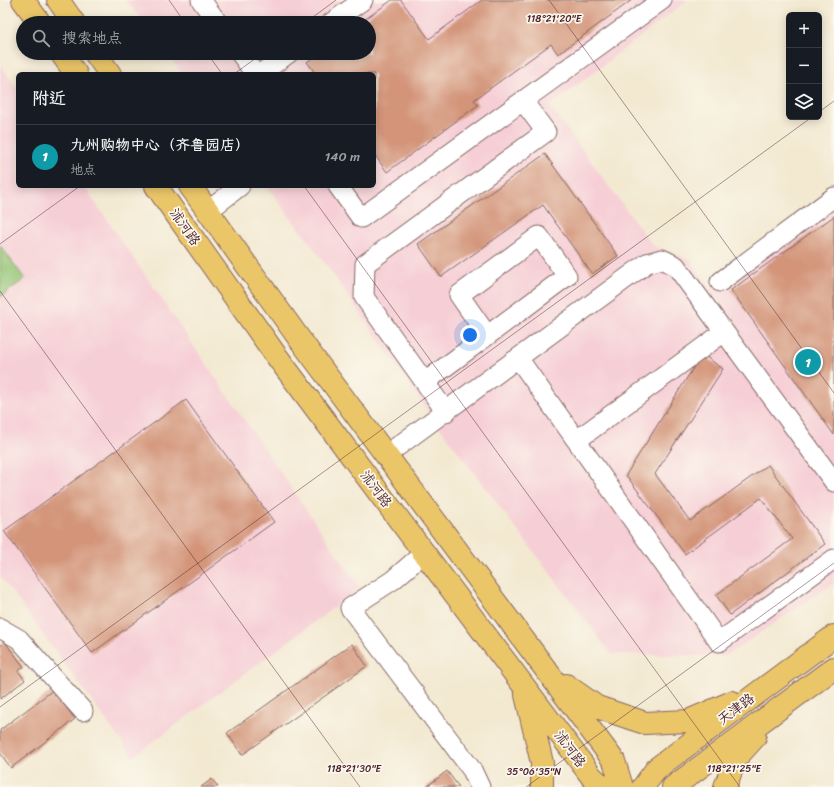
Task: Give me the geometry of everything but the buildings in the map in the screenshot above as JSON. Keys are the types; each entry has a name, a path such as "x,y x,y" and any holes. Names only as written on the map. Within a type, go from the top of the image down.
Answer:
{"main road":[{"path":"23,0 35,16"},
{"path":"58,0 69,16"},
{"path":"66,60 75,72"},
{"path":"100,60 109,72"},
{"name":"沭河路","path":"157,188 275,354 592,777 603,787"},
{"name":"沭河路","path":"191,188 298,337 614,761 622,787"},
{"name":"天津路","path":"643,787 657,768 834,636"},
{"name":"天津路","path":"673,787 834,668"},
{"path":"546,670 597,707 645,724 688,721 766,687"},
{"path":"525,688 542,763 542,787"},
{"path":"725,787 736,758 786,703"}],"lane":[{"path":"201,0 213,16"},
{"path":"340,16 362,0"},
{"path":"339,188 361,218 662,0"},
{"path":"245,60 254,72"},
{"path":"263,72 279,60"},
{"path":"446,412 364,296 365,264 546,132 522,101"},
{"path":"208,211 237,188"},
{"path":"720,282 834,198"},
{"path":"425,382 567,276 539,236 459,295 487,335"},
{"path":"386,455 647,263 662,258 676,266 834,482"},
{"path":"577,440 724,332"},
{"path":"518,358 719,642 834,559"},
{"path":"424,553 393,580 350,608 472,770 480,787"},
{"path":"0,628 19,639 83,711"}],"shaded area":[{"path":"126,0 688,0 550,106 653,246 691,260 710,289 834,193 834,583 726,656 611,654 434,420 330,270 268,188 376,188 376,72 180,72 171,60 376,60 376,16 139,16"},
{"path":"0,64 16,87 16,188 85,188 360,588 133,757 0,576"}],"green space":[{"path":"0,245 25,279 0,297"}],"place":[{"name":"九州购物中心（齐鲁园店）","path":"808,362"}]}
